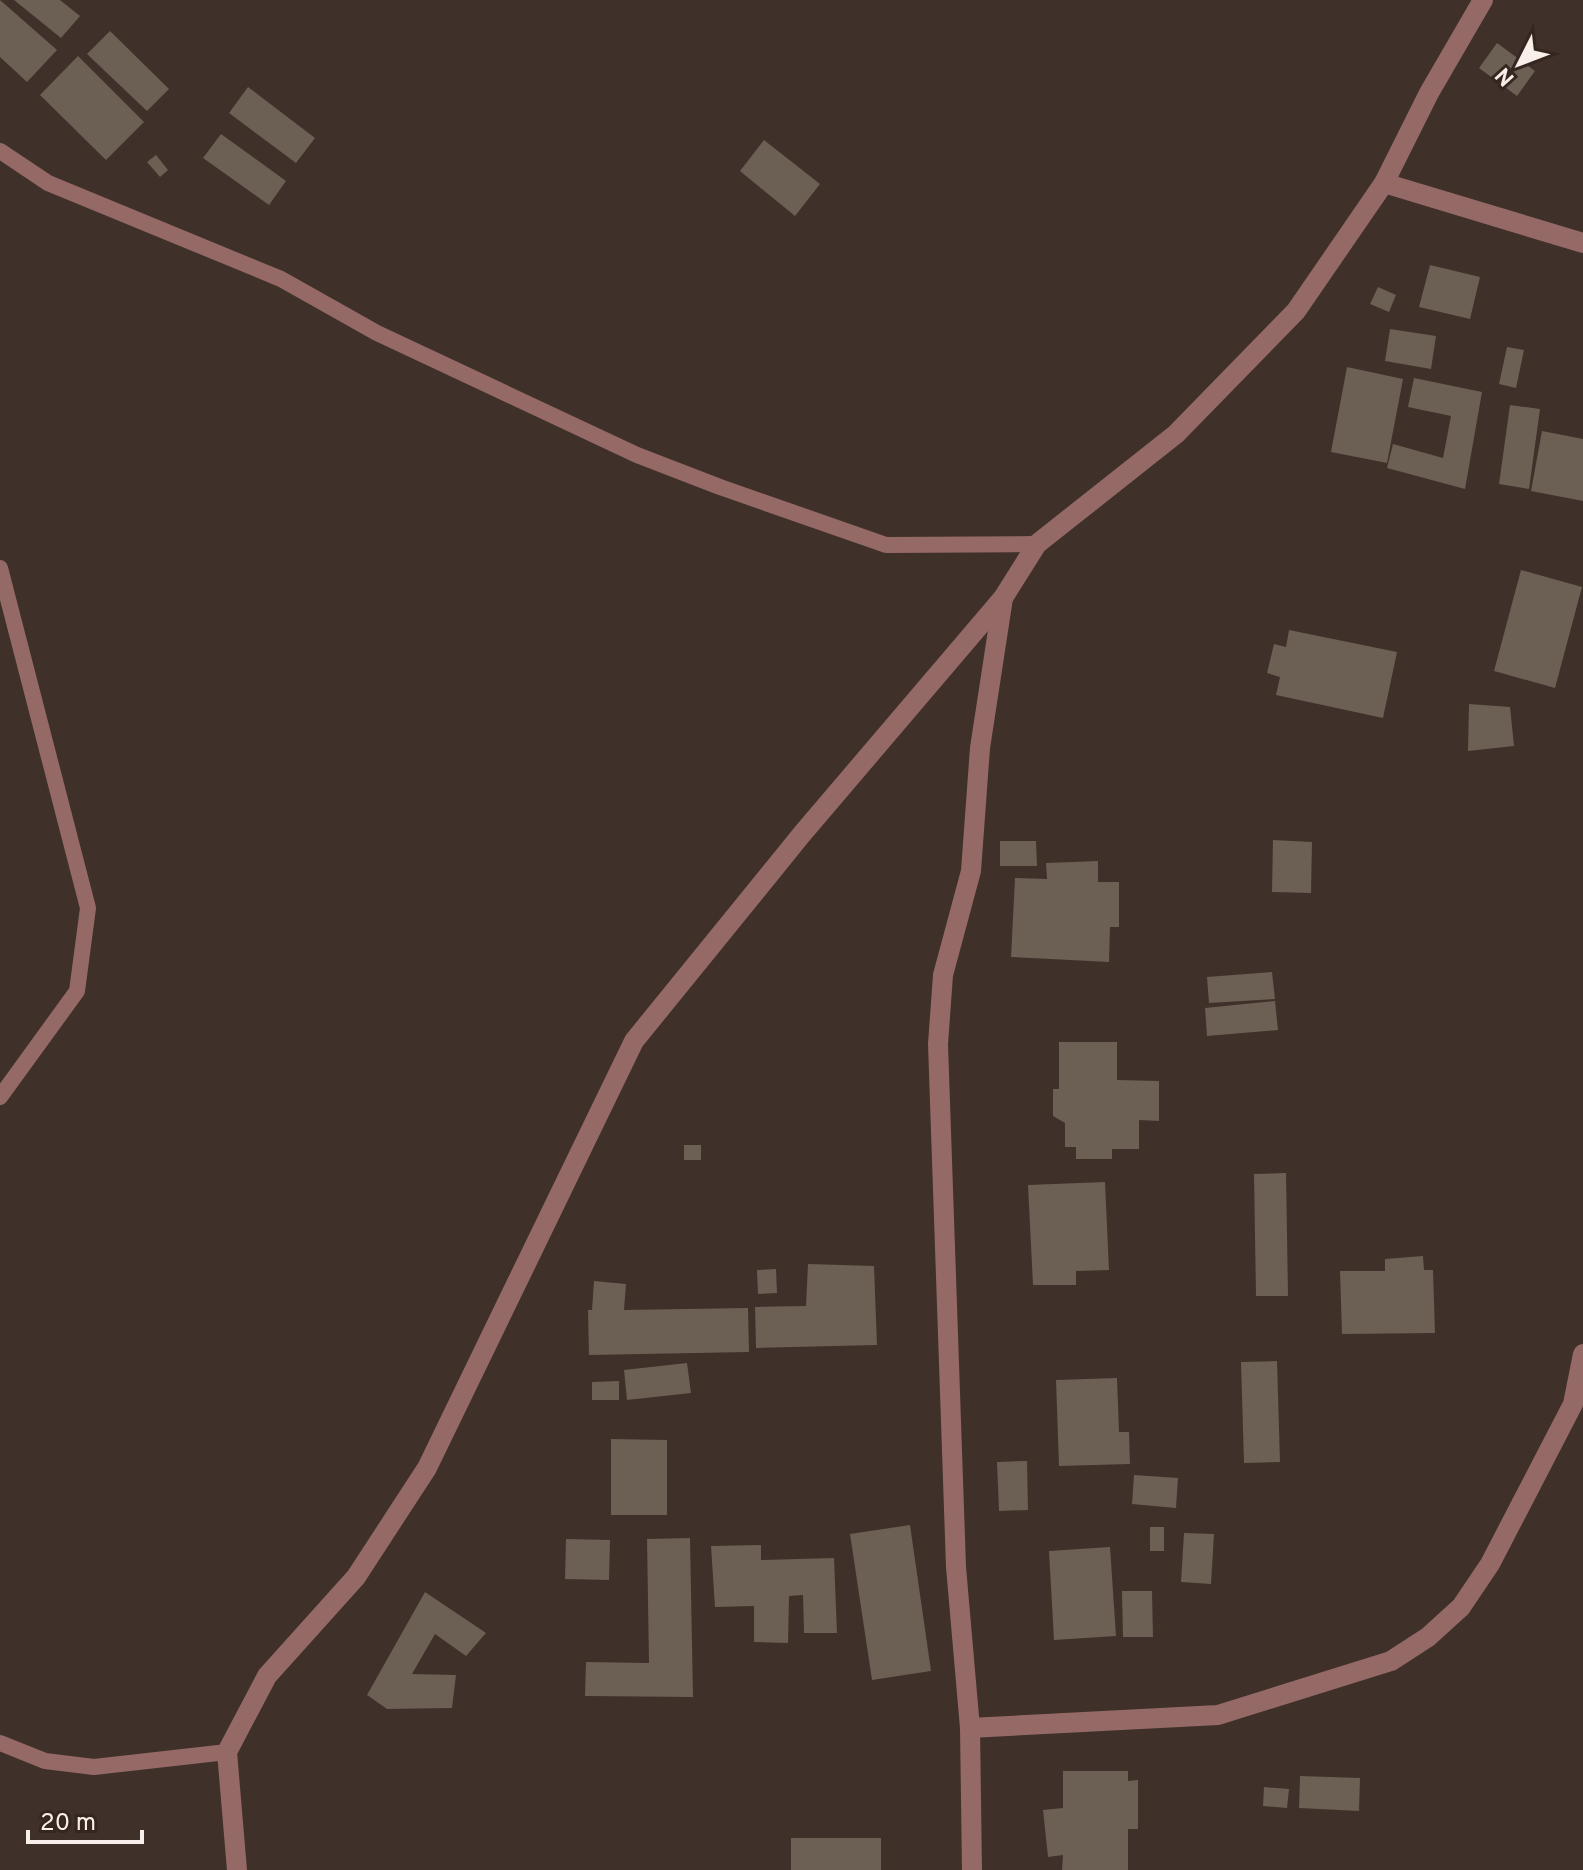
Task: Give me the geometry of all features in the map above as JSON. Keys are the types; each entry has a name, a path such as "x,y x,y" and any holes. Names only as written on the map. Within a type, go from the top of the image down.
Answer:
{"street":[{"path":"237,1870 227,1752 267,1676 356,1577 427,1468 634,1041 802,834 1003,598 1037,544 1176,434 1296,311 1384,183 1429,93 1483,0"},
{"path":"1384,183 1583,243"},
{"path":"972,1870 970,1728 956,1567 938,1044 943,975 971,871 980,748 1003,598"},
{"path":"970,1728 1218,1715 1391,1661 1428,1637 1461,1607 1490,1564 1573,1404 1583,1354"}],"lane":[{"path":"0,151 48,183 281,279 377,333 637,455 720,487 886,545 1037,544"},
{"path":"0,568 88,908 77,991 0,1097"},
{"path":"0,1743 45,1761 94,1767 227,1752"}],"building":[{"path":"0,0 57,50 27,82 0,57"},
{"path":"14,0 60,0 80,16 61,38"},
{"path":"110,31 169,89 147,111 87,54"},
{"path":"1497,43 1535,71 1517,96 1479,68"},
{"path":"78,56 144,122 106,160 40,95"},
{"path":"248,87 315,138 296,163 229,113"},
{"path":"221,134 286,181 269,205 203,158"},
{"path":"764,140 820,184 795,216 740,171"},
{"path":"156,155 168,170 160,177 147,162"},
{"path":"1430,265 1480,277 1470,319 1419,307"},
{"path":"1378,287 1396,295 1389,312 1370,304"},
{"path":"1390,329 1436,336 1431,369 1385,361"},
{"path":"1507,347 1524,350 1516,388 1499,384"},
{"path":"1347,367 1403,379 1387,463 1331,452"},
{"path":"1414,378 1482,392 1465,489 1387,468 1393,444 1443,458 1451,416 1408,407"},
{"path":"1510,405 1540,409 1529,489 1499,484"},
{"path":"1542,431 1583,439 1583,501 1531,491"},
{"path":"1521,570 1582,587 1555,688 1494,671"},
{"path":"1289,630 1397,652 1383,718 1276,695 1280,677 1267,673 1274,644 1286,647"},
{"path":"1469,704 1510,707 1514,746 1468,751"},
{"path":"1273,840 1312,842 1311,893 1272,892"},
{"path":"1000,841 1036,841 1037,866 1000,866"},
{"path":"1098,861 1098,882 1119,882 1119,927 1110,927 1109,962 1011,957 1015,878 1047,879 1046,863"},
{"path":"1272,972 1275,999 1209,1003 1207,977"},
{"path":"1275,1001 1278,1030 1207,1036 1205,1008"},
{"path":"1059,1042 1117,1042 1117,1080 1159,1081 1159,1121 1139,1120 1139,1149 1112,1149 1112,1159 1076,1159 1076,1147 1065,1147 1065,1123 1053,1116 1053,1089 1059,1089"},
{"path":"684,1145 701,1145 701,1160 684,1160"},
{"path":"1286,1173 1288,1296 1256,1296 1254,1174"},
{"path":"1105,1182 1109,1270 1076,1271 1076,1285 1033,1285 1028,1185"},
{"path":"1423,1256 1424,1270 1433,1270 1435,1333 1342,1334 1340,1271 1385,1271 1385,1259"},
{"path":"808,1264 874,1266 877,1345 756,1348 755,1307 806,1306"},
{"path":"776,1269 777,1293 758,1294 757,1270"},
{"path":"594,1281 626,1284 624,1310 748,1308 749,1352 589,1355 588,1310 592,1310"},
{"path":"1277,1361 1280,1462 1244,1463 1241,1362"},
{"path":"687,1363 691,1393 627,1400 624,1370"},
{"path":"1117,1378 1119,1432 1129,1432 1130,1464 1059,1466 1056,1380"},
{"path":"619,1381 619,1400 592,1400 592,1382"},
{"path":"611,1439 667,1440 667,1515 611,1515"},
{"path":"1027,1461 1028,1510 999,1511 997,1462"},
{"path":"1134,1475 1178,1478 1176,1508 1132,1504"},
{"path":"910,1525 931,1671 872,1680 850,1534"},
{"path":"1150,1527 1164,1527 1164,1551 1150,1551"},
{"path":"1184,1533 1214,1534 1211,1584 1181,1582"},
{"path":"690,1538 693,1697 585,1696 586,1662 649,1663 647,1539"},
{"path":"566,1539 610,1540 609,1580 565,1579"},
{"path":"761,1545 761,1560 834,1558 837,1633 804,1633 803,1595 789,1596 788,1643 754,1642 754,1606 715,1607 711,1546"},
{"path":"1110,1547 1116,1636 1054,1640 1049,1551"},
{"path":"1122,1591 1152,1591 1153,1637 1123,1637"},
{"path":"425,1592 486,1633 466,1656 435,1634 412,1674 456,1675 452,1708 387,1709 367,1695"},
{"path":"1063,1771 1128,1771 1128,1781 1138,1780 1138,1829 1128,1829 1128,1870 1062,1870 1063,1855 1048,1857 1043,1810 1063,1808"},
{"path":"1300,1776 1360,1778 1359,1811 1299,1808"},
{"path":"1264,1787 1289,1789 1287,1808 1263,1806"},
{"path":"791,1838 881,1838 881,1870 791,1870"}]}
